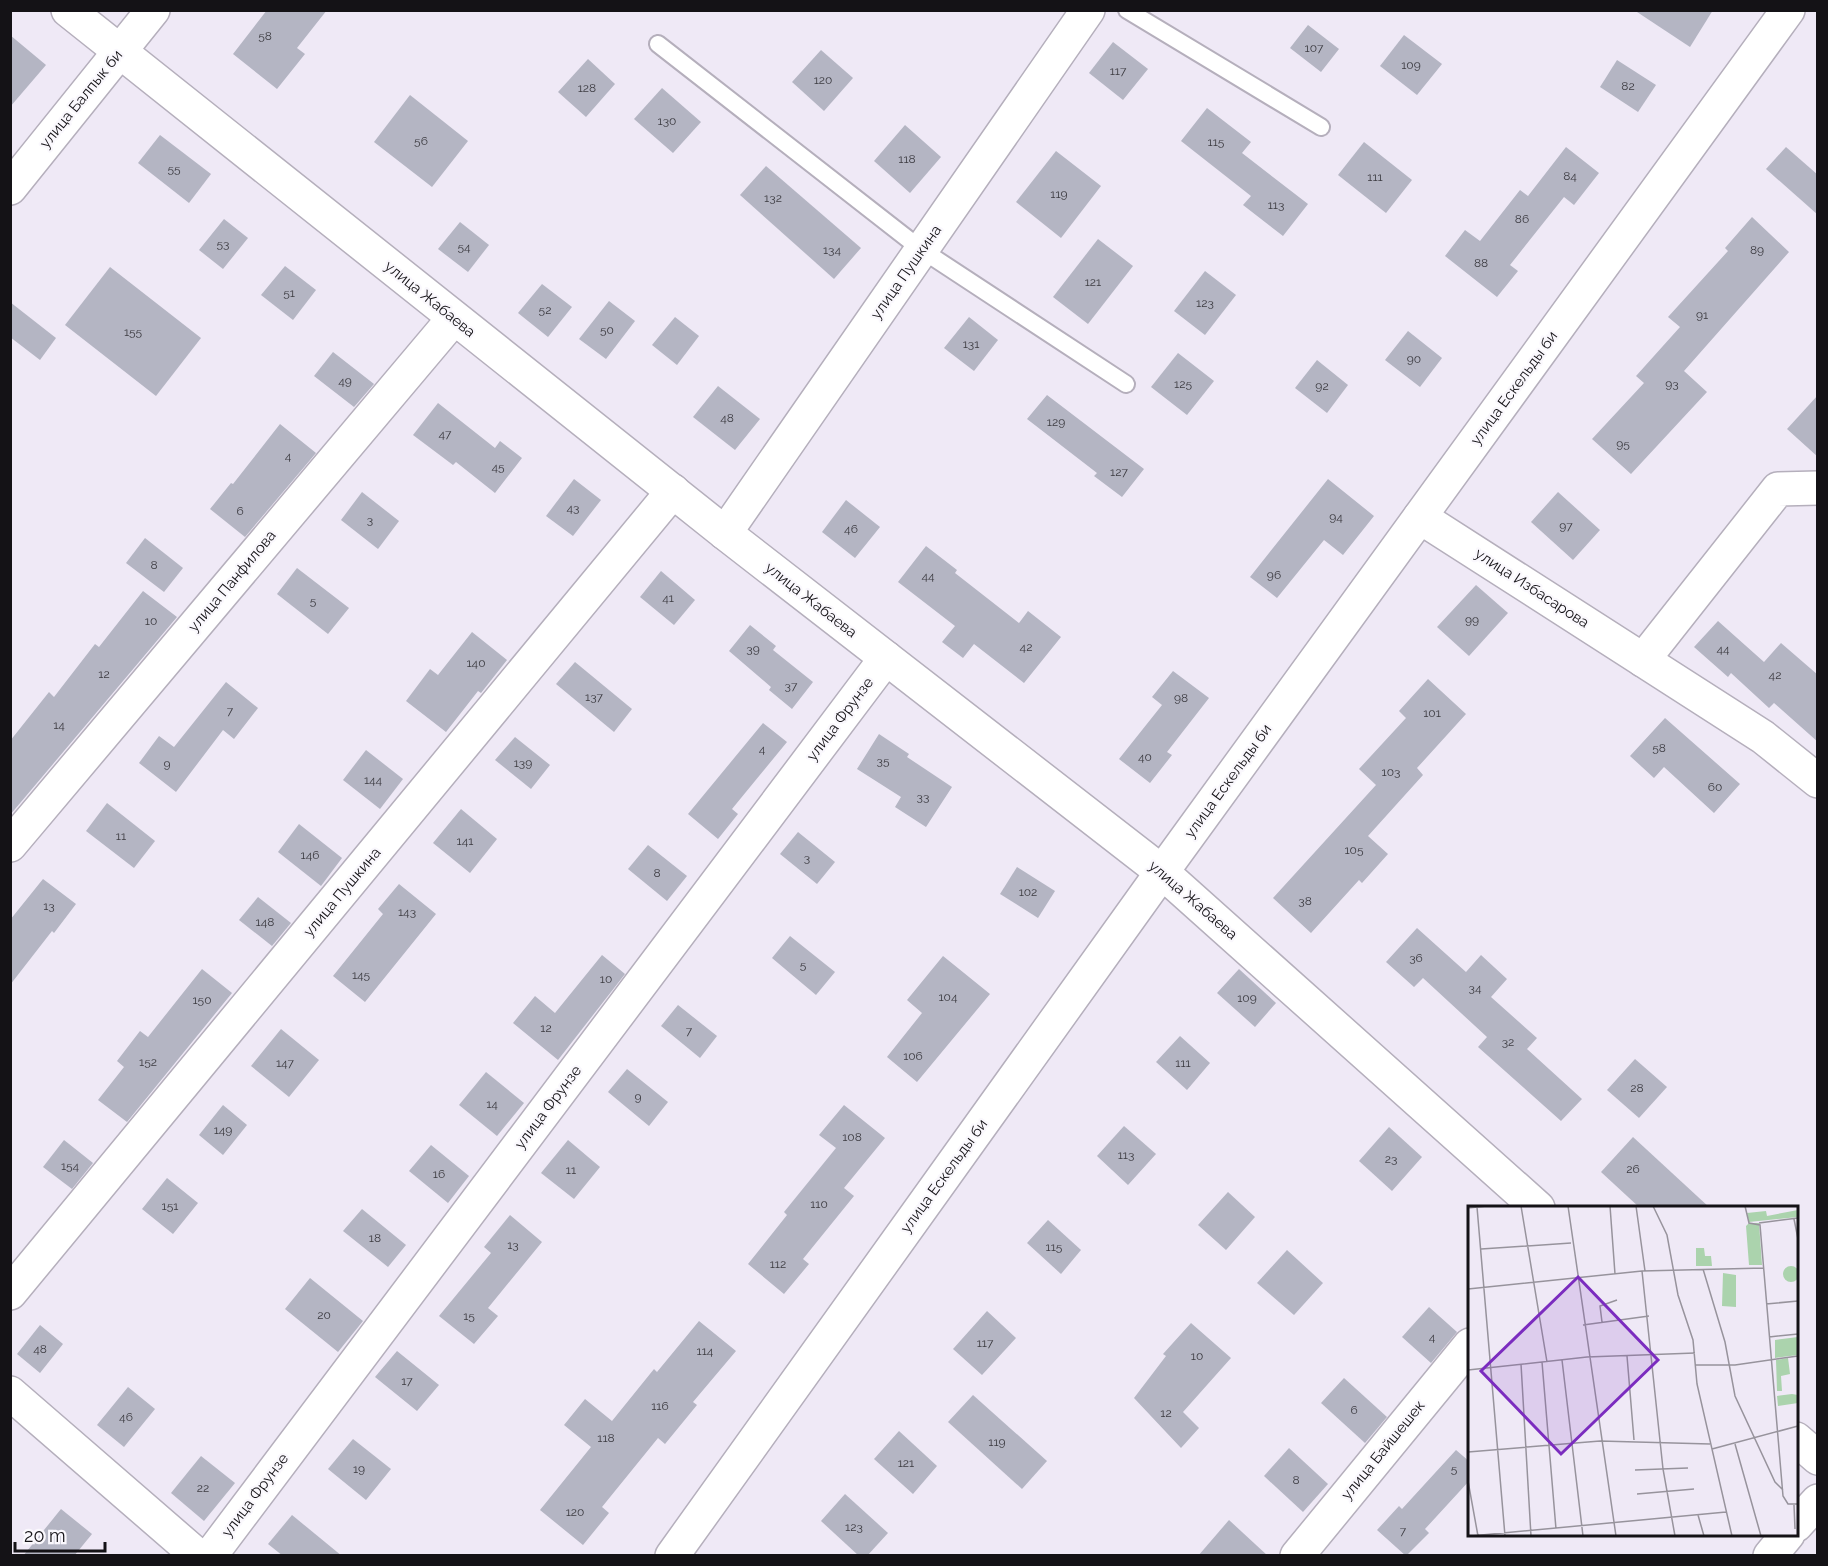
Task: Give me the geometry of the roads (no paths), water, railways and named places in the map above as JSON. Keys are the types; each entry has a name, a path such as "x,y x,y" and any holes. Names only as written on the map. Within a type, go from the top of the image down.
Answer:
{"street":[{"name":"улица Жабаева","path":"69,10 725,533 1162,872 1536,1206"},
{"name":"улица Балпык би","path":"10,188 153,10"},
{"name":"улица Пушкина","path":"725,533 1088,10"},
{"name":"улица Ескельды би","path":"672,1556 1162,872 1788,10"},
{"name":"улица Панфилова","path":"10,845 454,318"},
{"path":"1643,660 1778,489 1818,488"},
{"name":"улица Пушкина","path":"10,1293 673,490"},
{"name":"улица Избасарова","path":"1420,517 1763,737 1818,781"},
{"name":"улица Фрунзе","path":"210,1556 886,658"},
{"name":"улица Байшешек","path":"1297,1556 1468,1347"},
{"path":"10,1394 198,1556"},
{"path":"1798,1440 1818,1458"},
{"path":"1798,1524 1818,1501"},
{"path":"1770,1556 1786,1536"}],"lane":[{"path":"1127,10 1321,127"},
{"path":"658,44 922,250 1126,384"}]}
